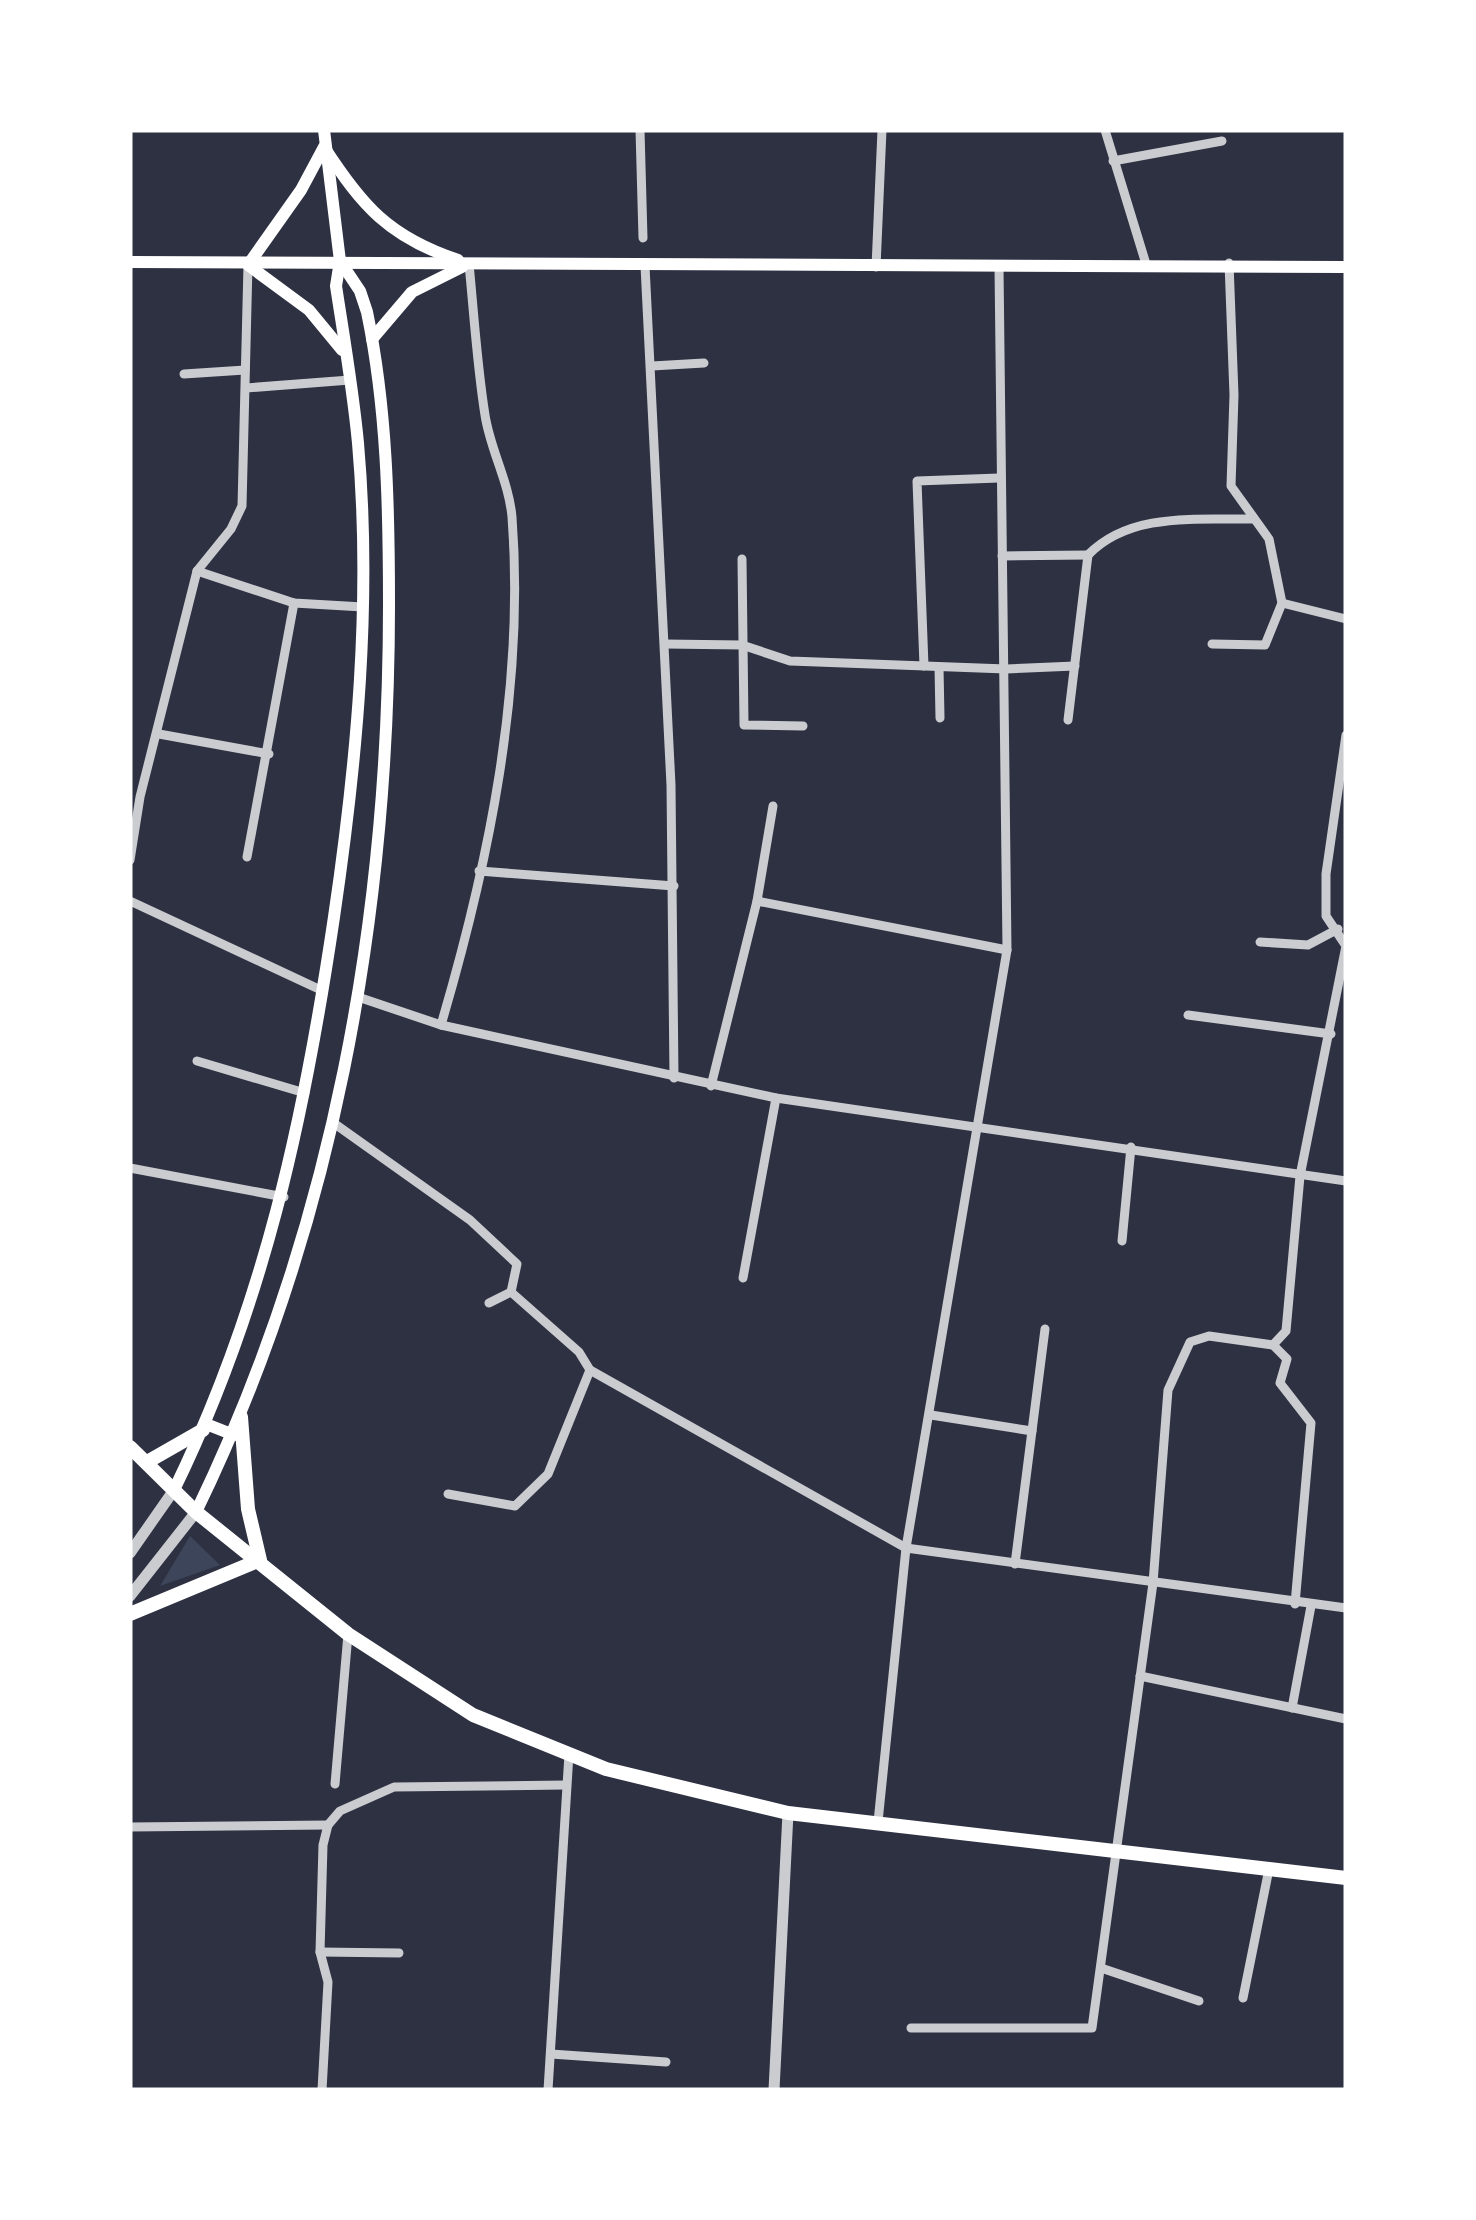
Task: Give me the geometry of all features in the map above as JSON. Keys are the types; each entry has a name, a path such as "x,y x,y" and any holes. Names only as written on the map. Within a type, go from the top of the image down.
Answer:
{"main road":[{"path":"174,1490 204,1427 284,1197 323,991 346,838 362,607 358,442 336,286 340,261 324,130"},
{"path":"324,147 346,181 394,233 470,264"},
{"path":"248,265 301,190 324,147"},
{"path":"196,1512 241,1418 335,1124 358,997 378,842 389,694 389,544 376,361 360,291 340,261"},
{"path":"130,262 876,267 1229,263 1346,267"},
{"path":"372,340 412,292 470,264"},
{"path":"248,265 310,310 347,367"},
{"path":"347,367 376,361"},
{"path":"241,1418 248,1509 260,1560"},
{"path":"147,1462 204,1427 234,1435"},
{"path":"130,1447 196,1512 348,1634 472,1715 606,1770 788,1813 1346,1878"},
{"path":"130,1614 260,1560"}],"street":[{"path":"640,130 642,238"},
{"path":"876,267 882,130"},
{"path":"1105,130 1146,264"},
{"path":"1113,161 1222,140"},
{"path":"1212,644 1265,645 1282,603 1269,539 1231,486 1234,394 1229,263"},
{"path":"441,1025 467,937 507,730 515,627 512,513 485,418 470,264"},
{"path":"130,860 135,796 159,734 197,571 231,529 242,506 241,422 246,388 248,265"},
{"path":"645,266 674,886 674,1078"},
{"path":"878,1822 906,1548 1007,950 999,266"},
{"path":"652,366 704,363"},
{"path":"246,388 347,367"},
{"path":"184,374 245,370"},
{"path":"924,666 916,481 999,478"},
{"path":"1068,720 1088,555 1106,536 1156,521 1252,519"},
{"path":"1002,556 1088,555"},
{"path":"742,559 744,724 803,726"},
{"path":"197,571 294,603 362,607"},
{"path":"247,857 294,603"},
{"path":"1282,603 1346,619"},
{"path":"664,644 742,644 790,661 1006,669 1075,666"},
{"path":"939,666 940,718"},
{"path":"159,734 269,754"},
{"path":"1273,1345 1286,1331 1300,1176 1346,946 1326,916 1326,902 1346,735"},
{"path":"711,1086 757,901 774,806"},
{"path":"478,871 674,886"},
{"path":"130,901 323,991"},
{"path":"757,901 1007,950"},
{"path":"1260,942 1308,944 1338,929"},
{"path":"358,997 441,1025 711,1086 1346,1181"},
{"path":"1188,1015 1331,1034"},
{"path":"198,1061 305,1093"},
{"path":"743,1278 776,1098"},
{"path":"335,1124 470,1220 506,1253 517,1264 511,1292"},
{"path":"1122,1242 1131,1147"},
{"path":"130,1168 284,1197"},
{"path":"489,1302 511,1292"},
{"path":"511,1292 579,1352 590,1370 906,1548 1294,1604 1346,1608"},
{"path":"1015,1564 1044,1329"},
{"path":"911,2028 1092,2028 1152,1583 1168,1390 1190,1342 1209,1336 1273,1345 1286,1359 1280,1383 1311,1424 1294,1604"},
{"path":"448,1494 515,1506 548,1474 590,1370"},
{"path":"931,1415 1032,1431"},
{"path":"130,1553 174,1490"},
{"path":"130,1596 196,1512"},
{"path":"1292,1708 1311,1606"},
{"path":"335,1784 348,1634"},
{"path":"1140,1676 1346,1719"},
{"path":"548,2090 569,1754"},
{"path":"322,2090 328,1982 320,1952 323,1845 328,1824 340,1811 394,1786 566,1785"},
{"path":"774,2090 788,1813"},
{"path":"130,1827 328,1824"},
{"path":"1242,1998 1270,1869"},
{"path":"320,1952 400,1953"},
{"path":"1100,1968 1199,2001"},
{"path":"551,2054 666,2062"}],"shaded area":[{"path":"190,1536 220,1565 160,1586"}]}
